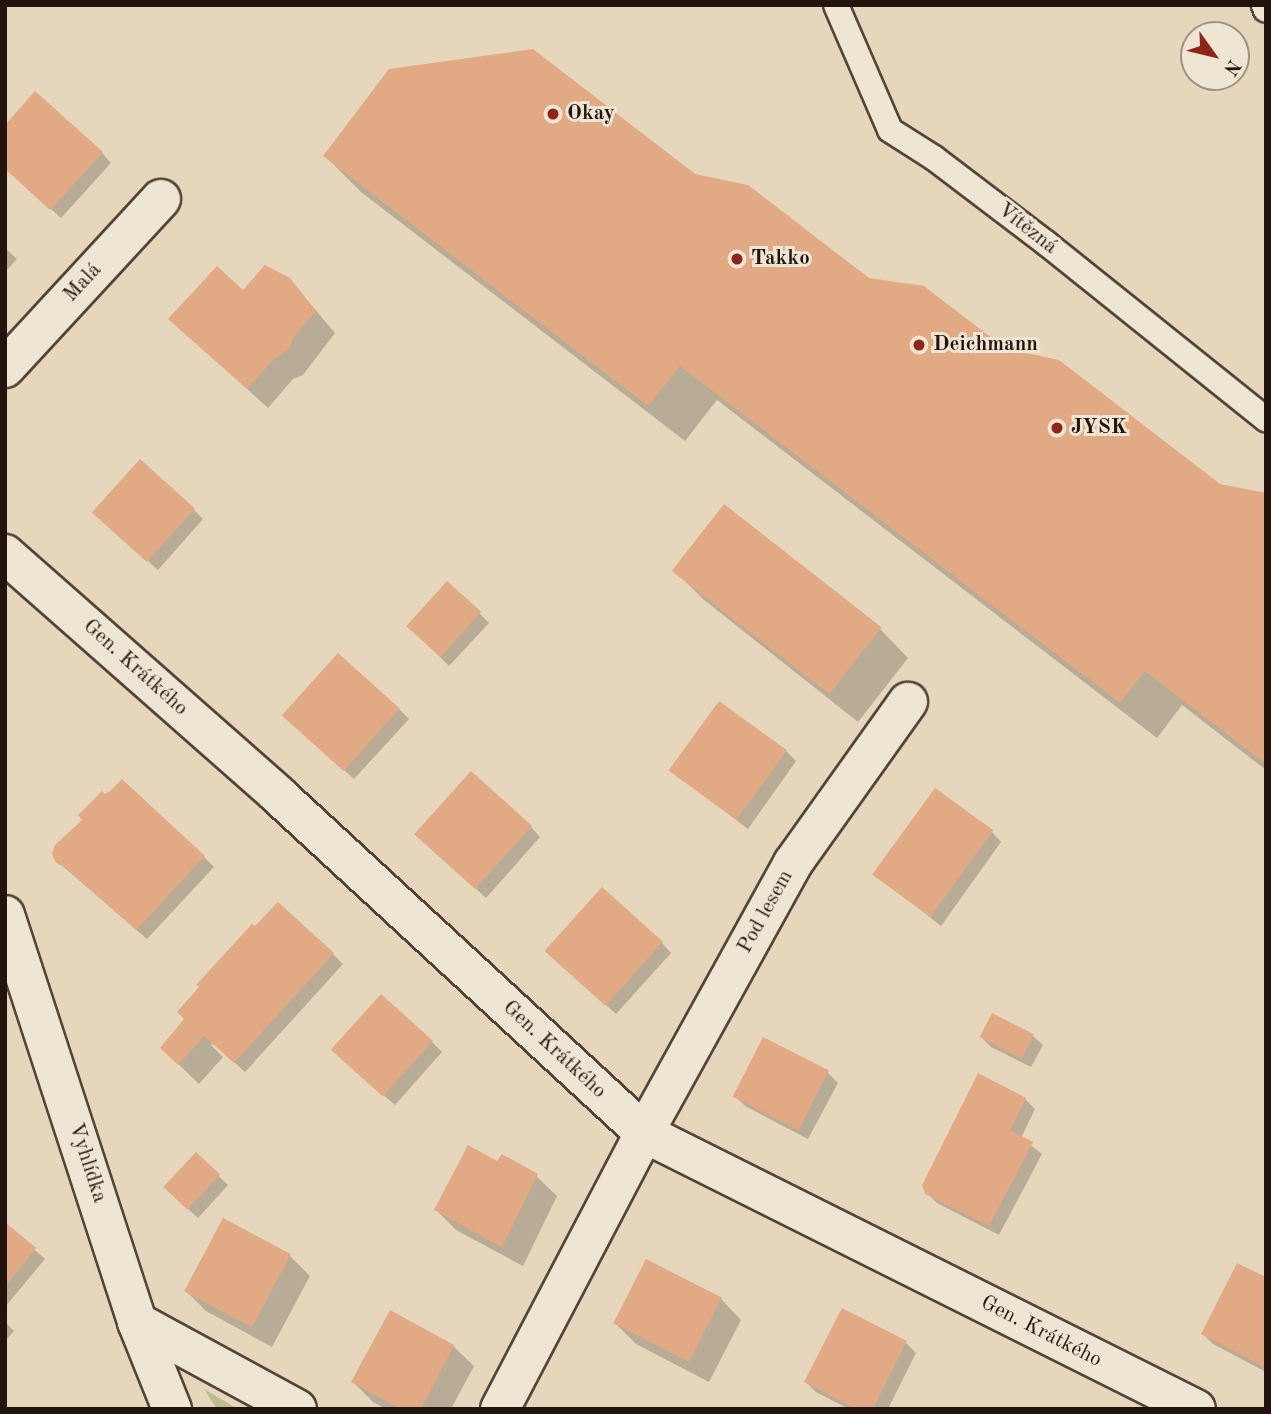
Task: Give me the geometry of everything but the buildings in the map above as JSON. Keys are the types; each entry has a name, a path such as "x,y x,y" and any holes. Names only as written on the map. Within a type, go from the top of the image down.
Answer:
{"street":[{"name":"Malá","path":"5,368 161,199"},
{"name":"Gen. Krátkého","path":"5,554 277,794 644,1133 1196,1409"},
{"name":"Pod lesem","path":"500,1409 644,1133 793,863 908,702"},
{"name":"Vyhlídka","path":"5,915 137,1322 172,1409"},
{"path":"137,1322 297,1409"}],"lane":[{"name":"Vítězná","path":"836,5 890,130 934,158 1046,243 1266,419"}],"green space":[{"path":"204,1389 238,1409 217,1409"}],"place":[{"name":"Okay","path":"553,114"},
{"name":"Takko","path":"737,259"},
{"name":"Deichmann","path":"919,345"},
{"name":"JYSK","path":"1057,428"}]}
